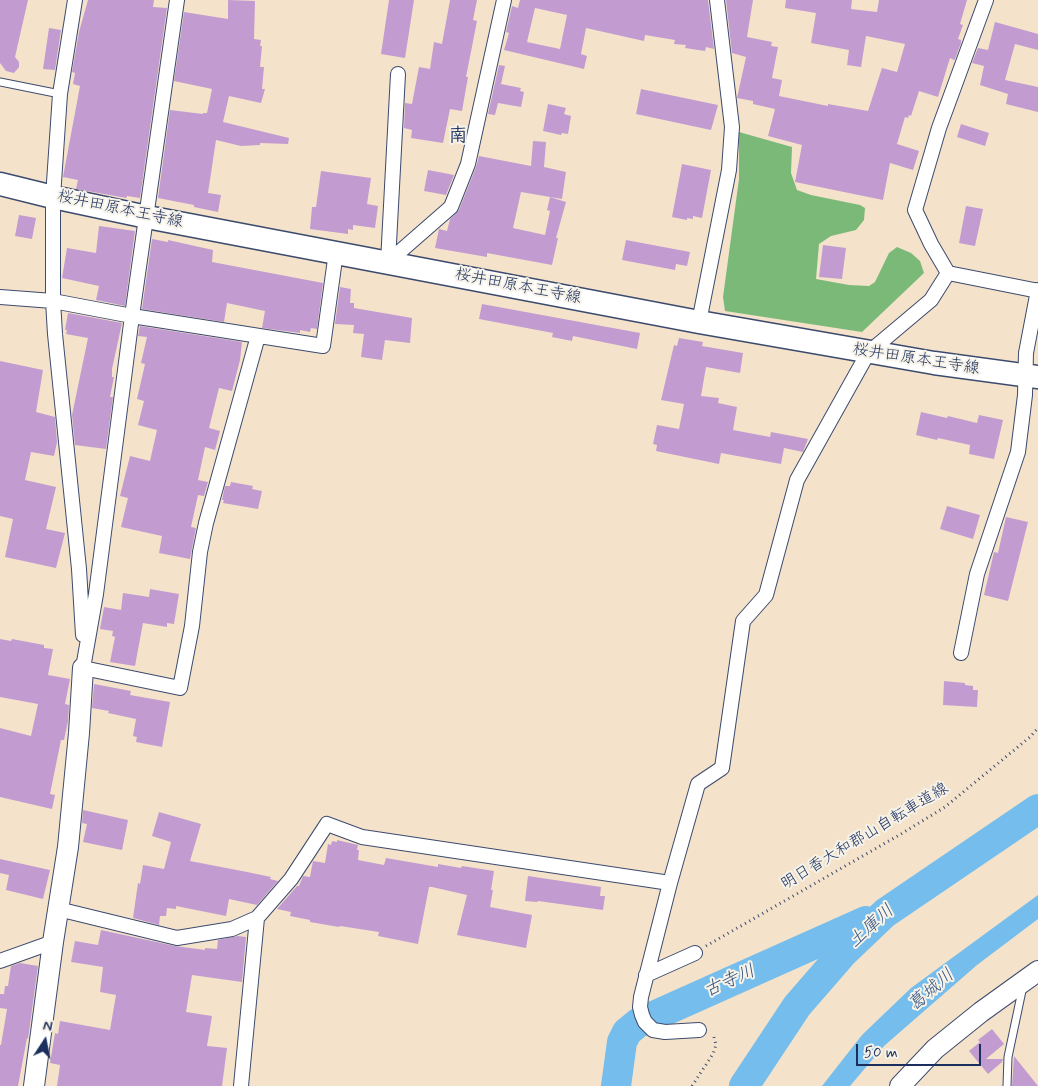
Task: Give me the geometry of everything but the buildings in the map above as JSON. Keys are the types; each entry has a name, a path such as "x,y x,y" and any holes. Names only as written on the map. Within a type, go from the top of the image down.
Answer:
{"main road":[{"name":"桜井田原本王寺線","path":"0,184 147,217 699,322 868,353 1031,376"}],"street":[{"path":"34,1086 68,847 83,668 79,569 54,334 53,301 53,197 60,94 75,0"},
{"path":"83,668 96,594 132,316 177,0"},
{"path":"388,262 451,207 468,164 504,0"},
{"path":"699,322 729,170 732,128 717,0"},
{"path":"961,653 977,574 1018,452 1024,396 1031,376 1026,353 1038,291 948,273 931,244 915,210 939,128 986,0"},
{"path":"388,262 398,74"},
{"path":"0,297 53,301 132,316 323,346 336,252"},
{"path":"699,1030 665,1032 653,1030 645,1022 640,1007 646,975 698,784 722,768 743,621 766,595 797,480 868,353 931,300 948,273"},
{"path":"83,668 180,688 192,626 200,552 206,523 258,336"},
{"path":"58,909 177,938 232,928 257,918 291,878 326,824 362,837 670,883"},
{"path":"241,1086 257,918"},
{"path":"0,961 53,942"},
{"path":"646,975 695,953"},
{"path":"900,1086 935,1049 981,1012 1031,976"}],"lane":[{"path":"0,82 60,94"},
{"path":"1007,1086 1008,1057 1031,976"}],"path":[{"name":"明日香大和郡山自転車道線","path":"695,953 901,834 945,806 1030,737 1038,728"},
{"path":"692,1086 713,1054 716,1045 714,1037 707,1031 699,1030"}],"green space":[{"path":"739,132 792,147 791,173 797,190 811,195 860,205 865,208 864,220 856,230 831,236 819,244 816,279 849,285 869,286 875,282 889,253 897,247 911,253 920,261 924,273 862,332 725,311 723,297 739,179"}],"water":[{"name":"葛城川","path":"1038,895 1038,919 977,965 884,1046 850,1086 822,1086 862,1035 911,988"}],"waterway":[{"name":"土庫川","path":"744,1086 797,1006 843,953 885,913 1038,809"},
{"name":"古寺川","path":"616,1086 622,1042 627,1032 638,1023 866,921"}],"district":[{"name":"南","path":"458,137"}]}
